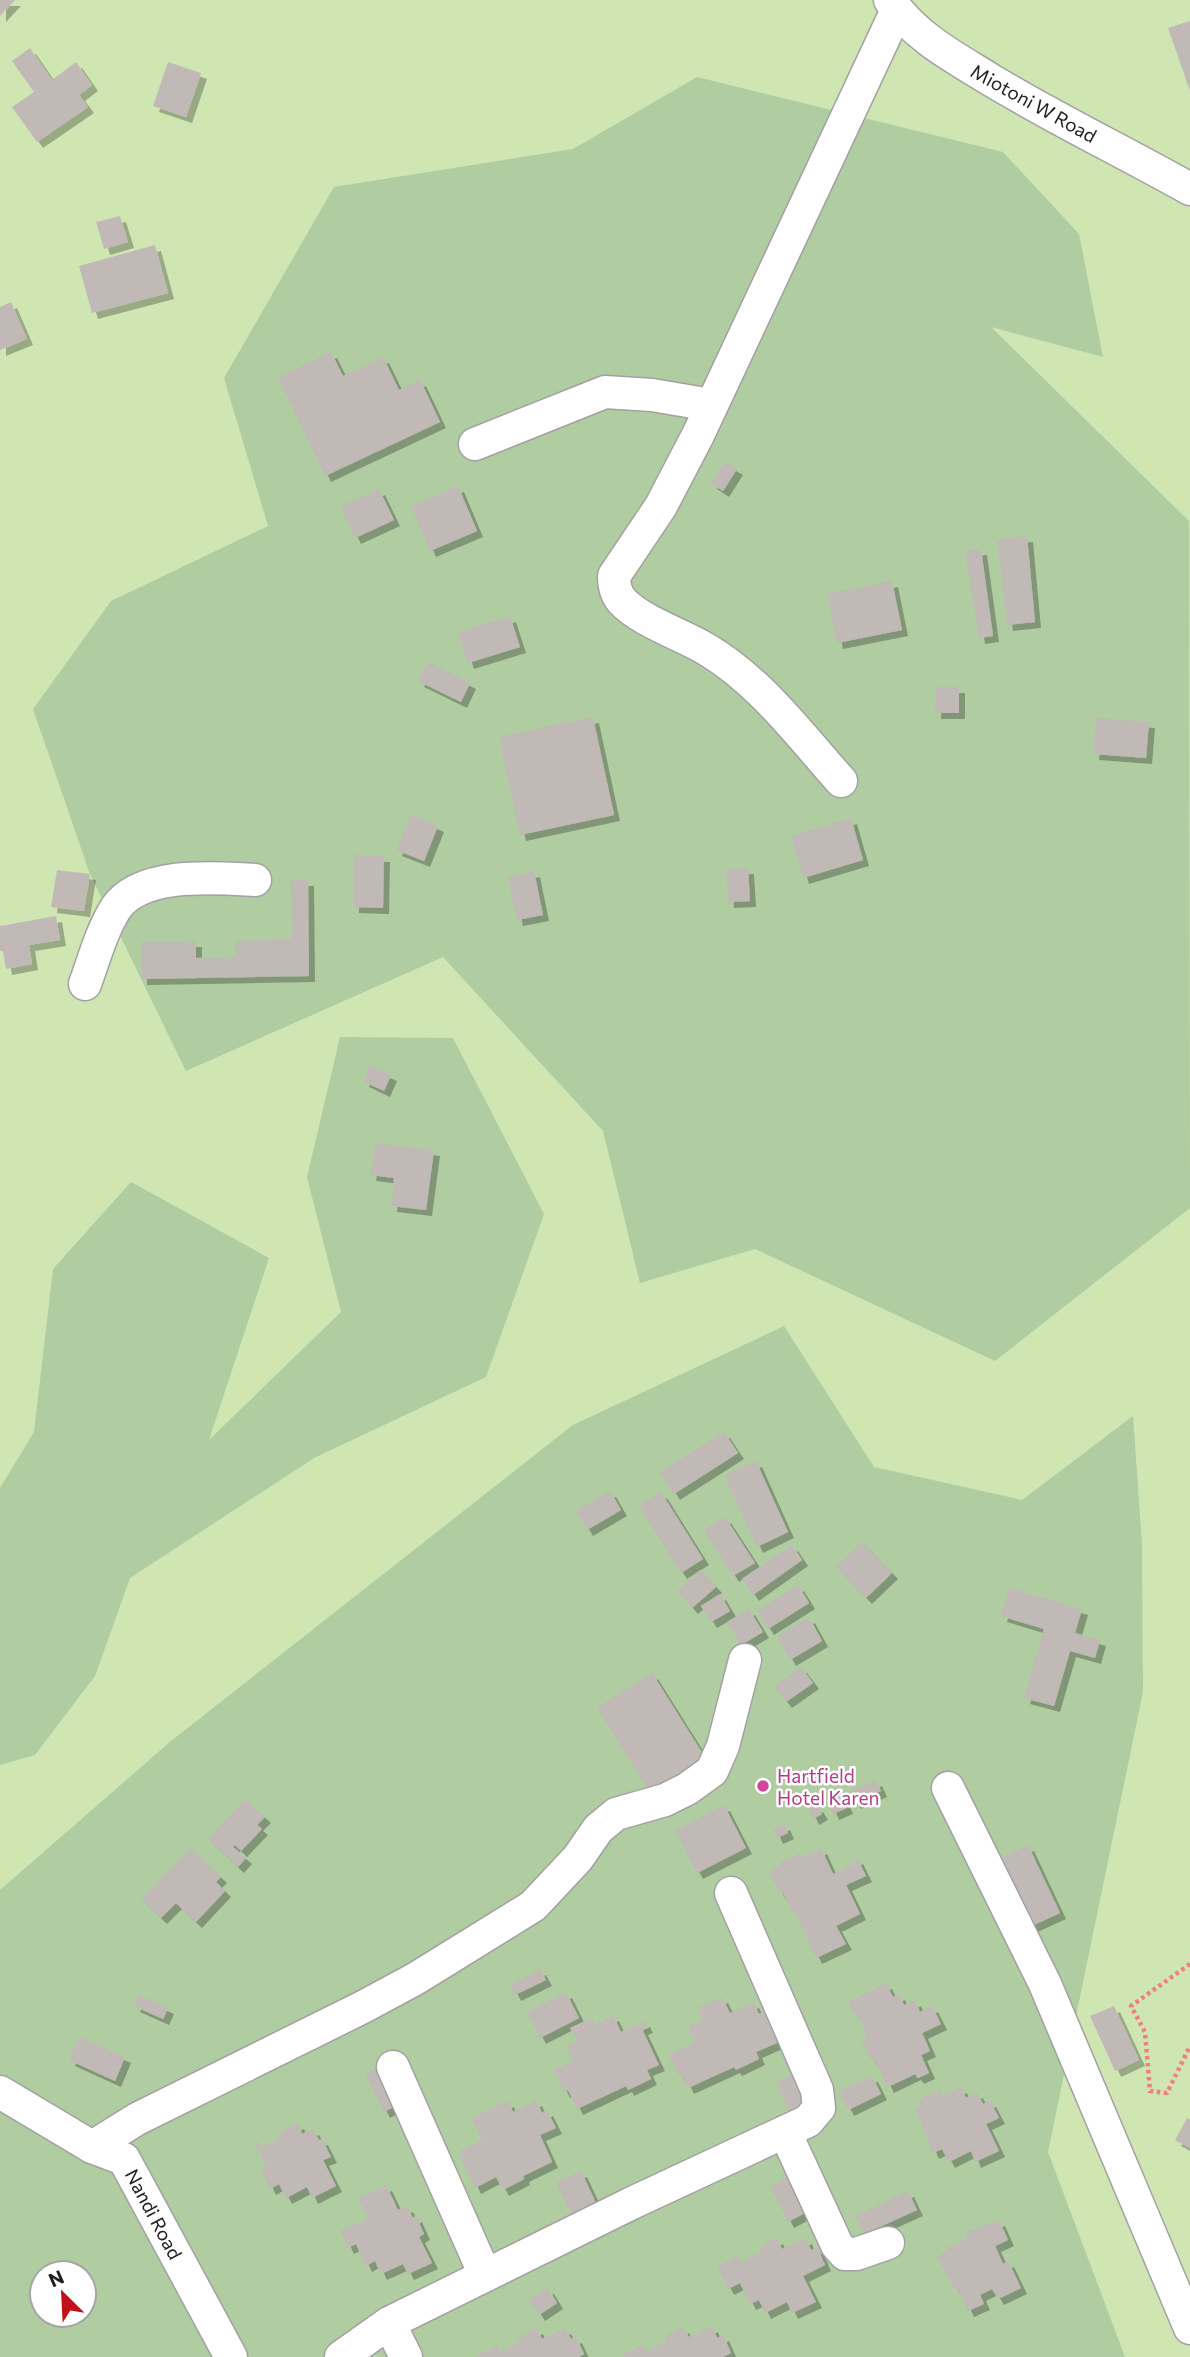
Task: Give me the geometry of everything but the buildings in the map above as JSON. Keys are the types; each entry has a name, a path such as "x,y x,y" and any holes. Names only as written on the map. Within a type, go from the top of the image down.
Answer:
{"street":[{"name":"Miotoni W Road","path":"894,5 918,32 942,50 1031,104 1190,189"},
{"path":"841,780 765,696 733,666 636,612 621,600 615,588 614,576 661,506 698,435 894,5"},
{"path":"475,444 605,392 652,395 711,405"},
{"path":"85,984 117,907 137,891 162,883 202,877 255,880"},
{"path":"92,2147 137,2119 415,1979 533,1906 578,1858 598,1829 616,1814 665,1800 687,1789 712,1771 723,1746 745,1660"},
{"path":"947,1788 1045,1984 1190,2328"},
{"path":"341,2357 389,2323 808,2121 818,2108 817,2090 731,1893"},
{"path":"393,2067 485,2275"},
{"name":"Nandi Road","path":"0,2092 92,2147 124,2158 231,2357"},
{"path":"785,2132 837,2245 845,2254 856,2255 888,2243"},
{"path":"389,2323 406,2357"}],"path":[{"path":"1190,1964 1131,2006 1145,2032 1150,2091 1167,2093 1190,2046"}],"green space":[{"path":"0,0 1190,0 1190,2357 0,2357"},
{"path":"697,77 1003,152 1079,234 1103,357 991,327 1189,521 1190,1208 995,1361 755,1249 640,1283 603,1131 443,957 186,1071 90,874 33,709 111,601 268,526 224,378 334,187 573,149"},
{"path":"340,1037 453,1038 544,1214 486,1377 314,1458 130,1578 95,1676 35,1755 0,1765 0,1488 34,1432 53,1269 131,1182 269,1258 209,1440 341,1312 307,1177"},
{"path":"784,1326 874,1467 1022,1500 1133,1416 1142,1545 1143,1692 1048,2152 1125,2357 0,2357 0,1890 171,1741 573,1425"}],"place":[{"name":"Hartfield Hotel Karen","path":"763,1786"}]}
